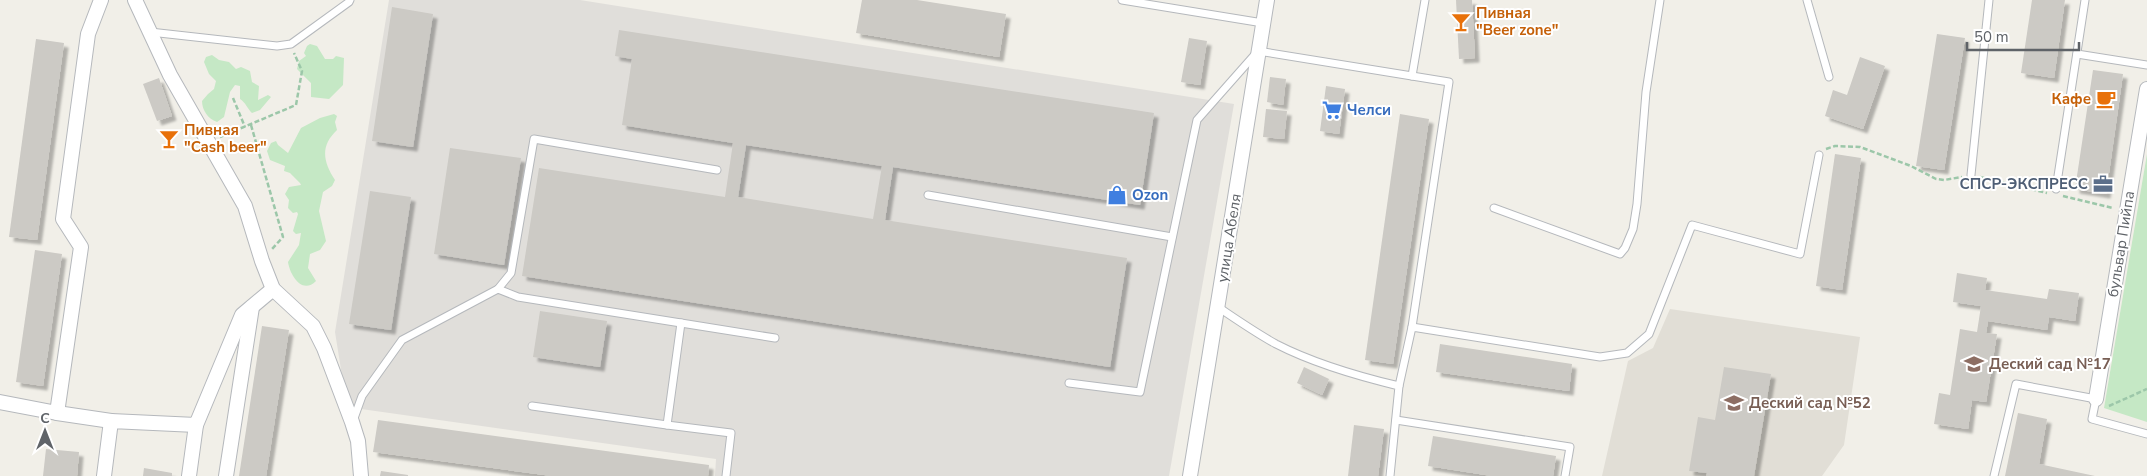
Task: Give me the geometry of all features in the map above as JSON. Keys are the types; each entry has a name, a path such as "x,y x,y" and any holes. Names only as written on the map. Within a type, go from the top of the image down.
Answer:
{"street":[{"path":"57,413 82,247 63,219 88,34 101,0"},
{"path":"135,0 170,75 245,206 273,289 313,326 324,348 358,441 361,476"},
{"name":"улица Абеля","path":"1190,476 1267,0"},
{"name":"бульвар Пийпа","path":"2096,399 2147,89"},
{"path":"189,476 196,425 242,315 273,289"},
{"path":"226,476 252,307"},
{"path":"0,402 111,422 196,425"},
{"path":"104,476 111,422"}],"lane":[{"path":"150,32 277,46 291,44 350,0"},
{"path":"1122,0 1263,23"},
{"path":"1412,76 1425,0"},
{"path":"1494,208 1620,254 1625,248 1633,229 1637,204 1646,92 1660,0"},
{"path":"1807,0 1829,77"},
{"path":"1971,175 1989,0"},
{"path":"2056,189 2085,0"},
{"path":"1069,383 1140,392 1197,120 1258,51 1449,82 1412,327 1399,386 1390,476"},
{"path":"2077,54 2147,65"},
{"path":"352,422 362,396 402,340 498,289 511,273 534,139 717,170"},
{"path":"1412,327 1600,357 1627,353 1649,334 1692,225 1800,254 1819,155"},
{"path":"928,195 1172,237"},
{"path":"498,289 518,297 776,338"},
{"path":"1218,307 1274,343 1301,356 1399,386"},
{"path":"667,425 681,323"},
{"path":"1994,476 2016,384 2096,399 2092,419 2147,434"},
{"path":"532,406 731,434 726,476"},
{"path":"1396,420 1570,447 1565,476"}],"path":[{"path":"209,141 296,105 302,71 291,44"},
{"path":"233,98 245,127"},
{"path":"251,124 282,237 262,261"},
{"path":"1819,155 1835,146 1860,147 1911,166 1936,179 1944,180 1971,175"},
{"path":"2092,419 2104,408 2147,389"}],"shaded area":[{"path":"389,0 580,0 1234,104 1169,476 715,476 716,459 347,407 335,332"},
{"name":"Деский сад №52","path":"1670,309 1860,337 1844,445 1822,476 1602,476 1628,361 1653,348"}],"green space":[{"path":"310,44 317,46 325,59 333,59 336,56 344,58 343,85 329,99 311,97 311,83 297,69 299,61 306,56 304,53"},
{"path":"212,55 219,60 229,62 236,69 241,67 250,71 252,82 259,86 258,100 268,95 271,97 260,110 252,113 240,99 240,86 235,85 230,92 224,117 217,122 206,114 202,101 214,89 216,81 209,74 204,62 206,57"},
{"path":"334,114 337,116 335,122 337,130 328,142 325,154 328,167 335,180 332,186 323,192 319,211 326,241 320,250 310,254 308,268 316,281 306,286 298,282 294,277 288,262 299,245 301,233 296,234 293,231 298,214 297,212 293,213 288,208 289,200 285,194 289,187 301,185 290,173 284,171 285,166 270,160 267,151 271,143 276,141 288,153 301,128 320,118"},
{"path":"2147,154 2147,422 2104,408"}],"building":[{"path":"862,0 917,0 1006,14 999,57 856,33"},
{"path":"1456,0 1472,0 1475,58 1459,59"},
{"path":"2032,0 2065,0 2054,78 2021,73"},
{"path":"392,7 433,14 413,147 372,141"},
{"path":"619,30 1154,113 1140,205 893,167 885,220 1127,258 1110,367 522,276 539,168 725,197 733,143 622,125 632,59 615,56","holes":["746,145 882,166 873,219 738,197"]},
{"path":"1937,34 1965,38 1944,170 1916,166"},
{"path":"1189,38 1207,41 1200,85 1181,82"},
{"path":"36,39 64,43 37,240 9,237"},
{"path":"1860,57 1885,66 1863,129 1825,116 1833,90 1847,95"},
{"path":"2093,70 2123,74 2106,194 2075,189"},
{"path":"1270,77 1286,79 1283,105 1267,102"},
{"path":"159,78 172,116 157,121 143,84"},
{"name":"Челси","path":"1326,86 1345,89 1339,134 1320,131"},
{"path":"1266,109 1287,111 1284,139 1263,137"},
{"path":"1400,114 1429,119 1393,364 1365,360"},
{"path":"450,148 521,158 504,265 434,254"},
{"path":"1835,154 1861,158 1842,290 1816,286"},
{"path":"370,191 411,197 391,330 349,324"},
{"path":"35,250 62,254 43,386 16,382"},
{"name":"Деский сад №17","path":"1957,273 1987,278 1985,290 2047,299 2049,289 2079,293 2075,321 2049,317 2047,330 1988,321 1986,333 1997,334 1986,402 1972,400 1968,429 1934,424 1939,393 1950,395 1960,329 1977,332 1981,306 1953,302"},
{"path":"540,311 607,321 600,367 533,357"},
{"path":"262,326 289,330 266,476 239,476"},
{"path":"1440,344 1572,364 1569,391 1436,372"},
{"path":"1304,367 1329,379 1322,395 1297,383"},
{"path":"1724,367 1771,374 1754,476 1706,476 1707,473 1689,471 1698,417 1715,420"},
{"path":"2018,413 2047,419 2039,464 2095,476 2005,476"},
{"path":"378,420 709,465 708,476 552,476 373,452"},
{"path":"1354,425 1384,429 1378,476 1348,476"},
{"path":"1433,436 1556,456 1553,476 1492,476 1428,466"},
{"path":"46,449 79,452 77,476 43,476"},
{"path":"144,468 172,473 172,476 143,476"},
{"path":"381,471 408,475 408,476 380,476"}],"place":[{"name":"Пивная \"Beer zone\"","path":"1461,22"},
{"name":"Кафе","path":"2106,99"},
{"name":"Челси","path":"1332,110"},
{"name":"Пивная \"Cash beer\"","path":"169,139"},
{"name":"СПСР-ЭКСПРЕСС","path":"2103,184"},
{"name":"Ozon","path":"1117,195"},
{"name":"Деский сад №17","path":"1974,364"},
{"name":"Деский сад №52","path":"1734,403"}]}
